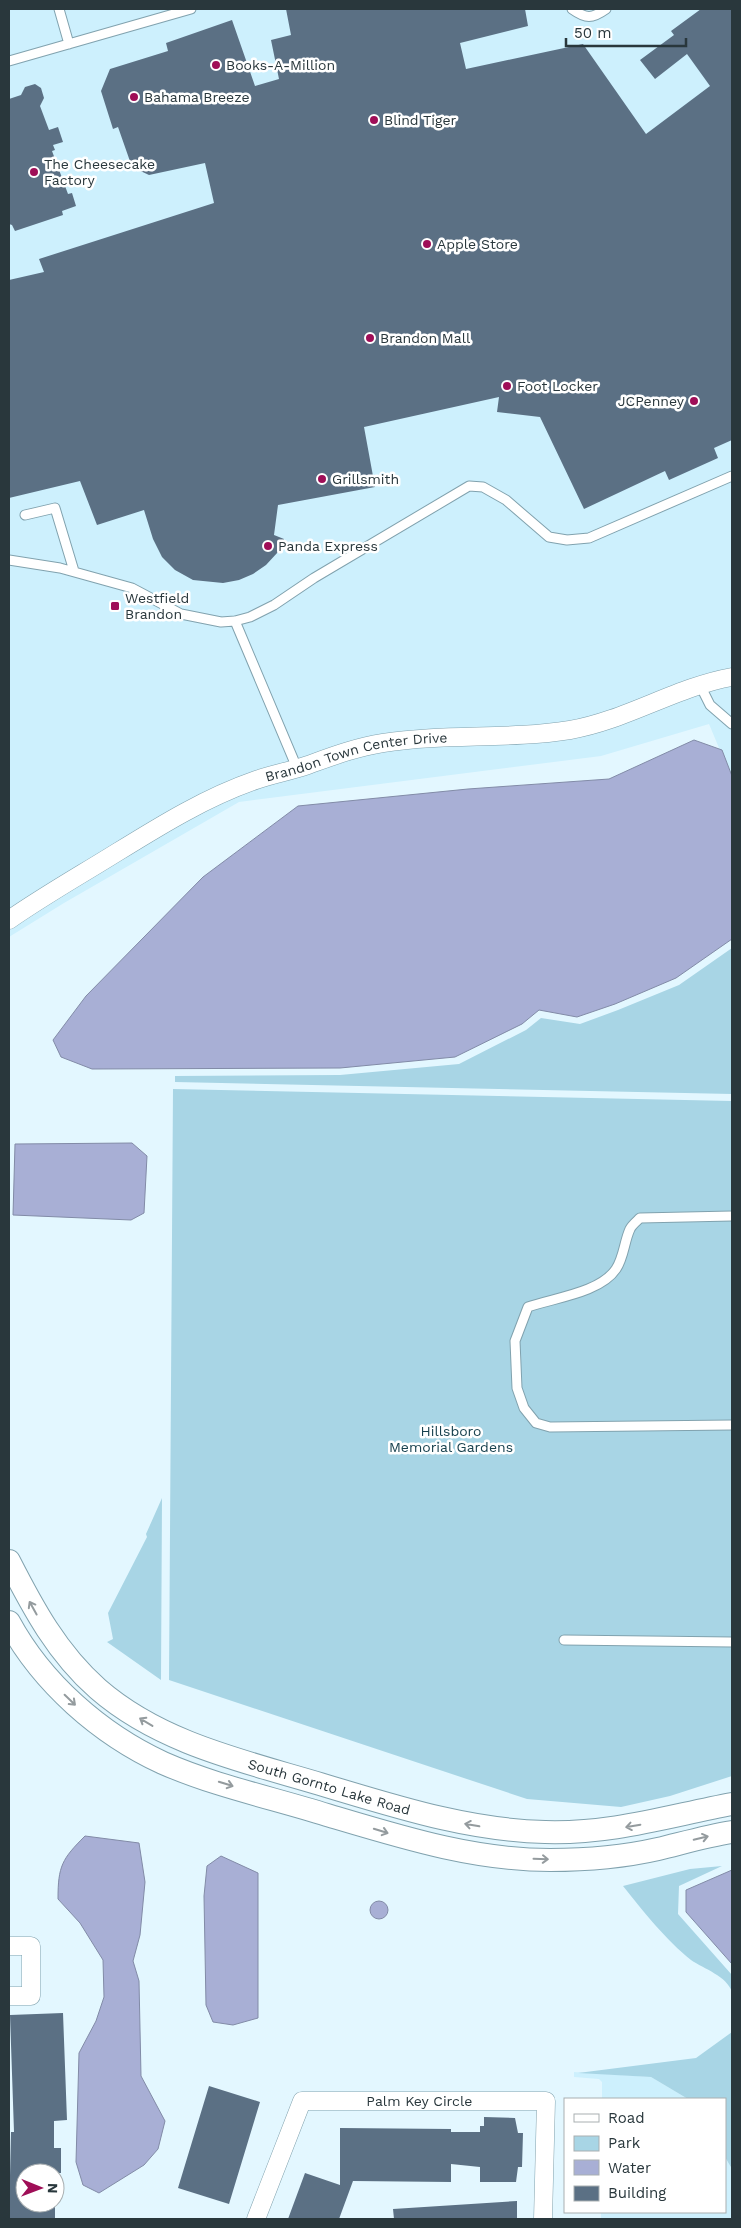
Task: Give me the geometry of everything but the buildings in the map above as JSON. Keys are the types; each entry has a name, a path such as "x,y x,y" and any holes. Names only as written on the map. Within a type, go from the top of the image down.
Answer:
{"street":[{"name":"Brandon Town Center Drive","path":"9,920 183,812 256,780 353,749 406,739 466,735 529,734 585,727 612,720 700,685 732,677"},
{"name":"South Gornto Lake Road","path":"9,1561 45,1629 85,1676 126,1710 154,1728 184,1756 428,1844 489,1856 548,1860 590,1858 656,1849 732,1832"},
{"name":"South Gornto Lake Road","path":"9,1622 37,1664 81,1710 128,1744 184,1756 432,1818 488,1828 546,1832 617,1828 732,1804"},
{"path":"9,1946 31,1946 31,1996 9,1996"},
{"name":"Palm Key Circle","path":"256,2219 302,2101 351,2101 546,2102 544,2219"}],"lane":[{"path":"58,9 69,44"},
{"path":"9,61 191,9"},
{"path":"572,9 584,18 595,17 606,9"},
{"path":"9,560 74,571 132,588 181,614 221,622 235,621 250,617 274,604 321,573 469,486 483,486 506,500 549,537 568,540 589,538 732,476"},
{"path":"25,515 55,508 74,571"},
{"path":"235,621 297,768"},
{"path":"700,685 710,705 732,724"},
{"path":"732,1216 640,1218 630,1228 626,1246 615,1270 599,1284 574,1294 528,1307 515,1341 516,1388 524,1408 536,1423 550,1427 732,1425"},
{"path":"564,1640 732,1642"}],"shaded area":[{"path":"9,9 732,9 732,779 709,724 601,756 239,802 9,937"},
{"path":"574,2072 651,2077 686,2098 602,2098 602,2082 599,2079 574,2077"},
{"path":"726,2159 732,2169 732,2219 601,2219 601,2213 726,2213"}],"green space":[{"path":"732,948 732,1094 175,1082 175,1076 340,1075 459,1064 526,1030 541,1018 580,1024 679,985"},
{"name":"Hillsboro Memorial Gardens","path":"173,1089 732,1101 732,1776 670,1796 621,1807 527,1799 169,1680"},
{"path":"162,1498 161,1680 107,1642 113,1639 108,1613 147,1537 146,1534"},
{"path":"722,1866 679,1886 678,1914 732,1975 732,1992 720,1977 691,1960 673,1944 623,1886 690,1869"},
{"path":"732,2032 732,2169 726,2159 726,2098 686,2098 651,2077 578,2073 696,2058"}],"water":[{"path":"694,740 722,750 732,776 732,939 676,978 615,1004 577,1017 539,1010 522,1024 455,1057 340,1068 92,1069 61,1057 53,1040 86,996 203,877 298,806 468,789 609,779"},
{"path":"132,1143 147,1156 144,1213 131,1220 13,1215 15,1144"},
{"path":"85,1836 139,1843 145,1882 140,1935 133,1961 139,1981 141,2076 165,2121 158,2149 144,2165 99,2193 83,2185 76,2162 79,2053 96,2021 104,1997 103,1960 80,1923 58,1899 60,1871 66,1857"},
{"path":"221,1856 258,1873 258,2018 233,2025 213,2022 206,2005 204,1896 207,1866"},
{"path":"732,1870 732,1964 686,1912 686,1890"},
{"path":"379,1901 385,1904 388,1910 385,1916 379,1919 373,1916 370,1910 373,1904"}],"place":[{"name":"Books-A-Million","path":"216,65"},
{"name":"Bahama Breeze","path":"134,97"},
{"name":"Blind Tiger","path":"374,120"},
{"name":"The Cheesecake Factory","path":"34,172"},
{"name":"Apple Store","path":"427,244"},
{"name":"Brandon Mall","path":"370,338"},
{"name":"Foot Locker","path":"507,386"},
{"name":"JCPenney","path":"694,401"},
{"name":"Grillsmith","path":"322,479"},
{"name":"Panda Express","path":"268,546"},
{"name":"Westfield Brandon","path":"115,606"}]}
